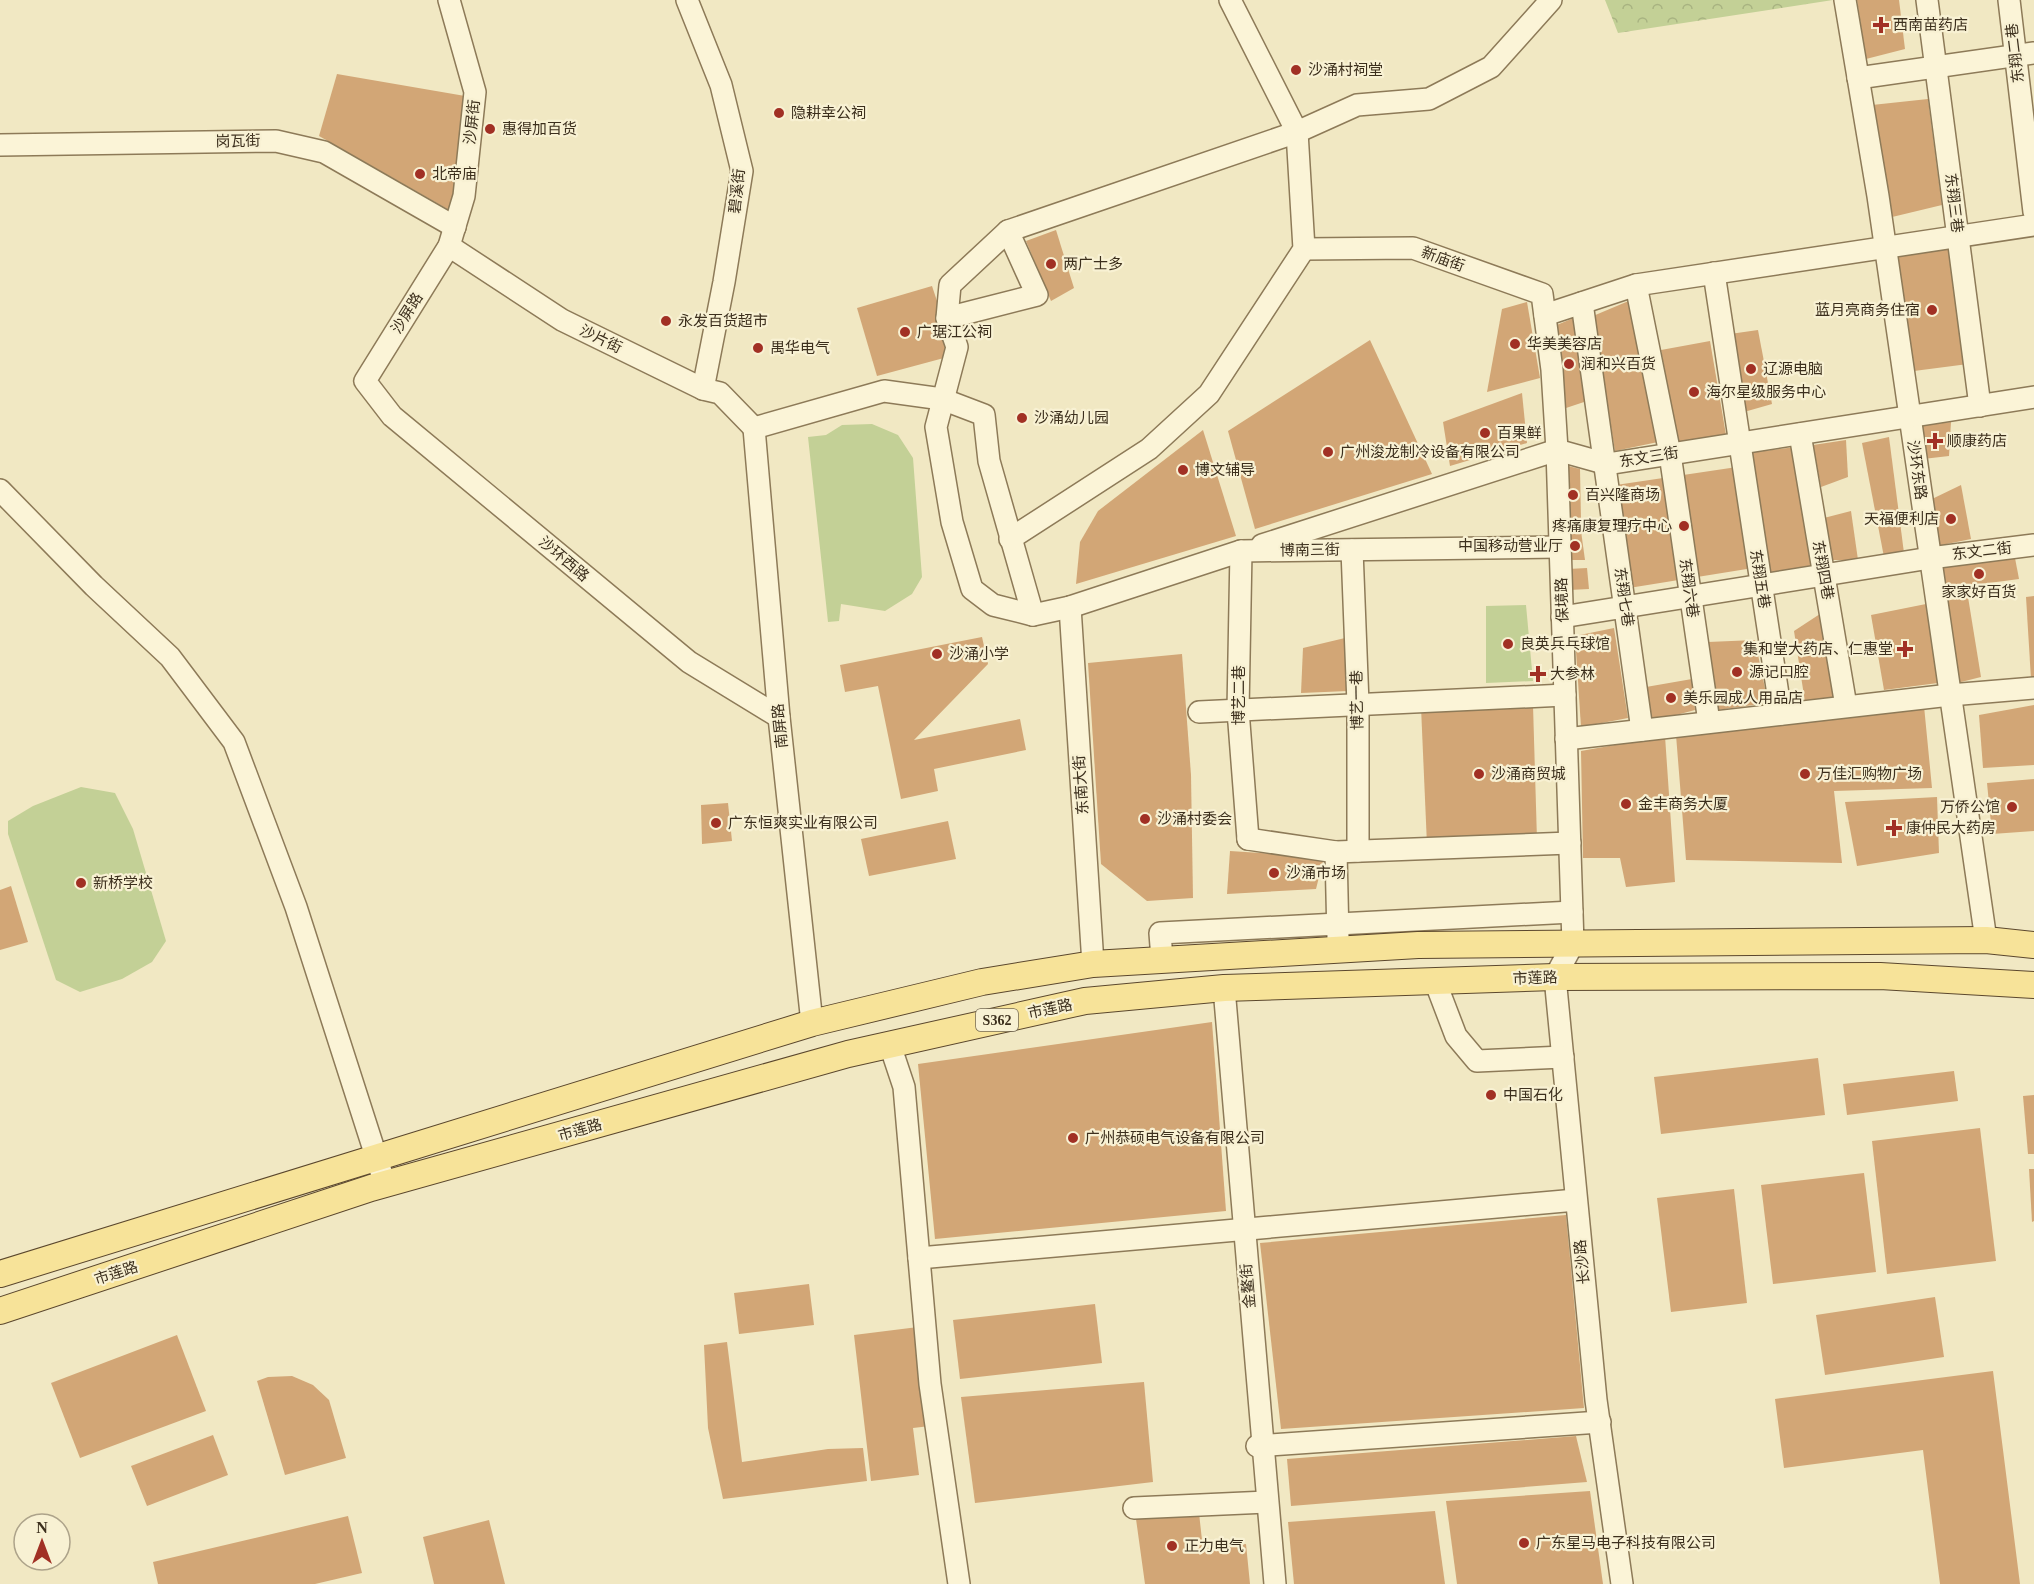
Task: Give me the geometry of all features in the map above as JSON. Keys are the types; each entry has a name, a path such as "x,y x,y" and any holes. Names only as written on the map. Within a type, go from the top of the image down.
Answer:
{"main road":[{"path":"0,1274 377,1155 812,1023 982,982 1093,964 1430,944 1986,940 2034,945"},
{"name":"市莲路","path":"0,1311 385,1184 848,1054 1085,1001 1224,987 1555,977 1880,976 2034,985"}],"street":[{"name":"沙屏街","path":"449,0 475,92 464,196 452,236"},
{"name":"碧溪街","path":"687,0 722,85 742,171 724,282 703,388"},
{"path":"1010,539 1149,449 1209,394 1304,249 1297,132 1230,0"},
{"path":"1033,615 993,605 972,589 952,522 936,427 957,347 947,318 950,285 1008,231 1297,132 1357,105 1429,99 1491,67 1551,0"},
{"name":"沙环东路","path":"1845,0 1885,246 1986,940"},
{"name":"东翔三巷","path":"1927,0 1980,406"},
{"name":"东翔二巷","path":"2009,0 2034,212"},
{"path":"1858,78 2034,53"},
{"name":"岗瓦街","path":"0,145 276,141 324,152 452,236"},
{"path":"1545,315 1636,285 2034,225"},
{"path":"947,318 1037,295 1008,231"},
{"name":"沙屏路","path":"365,381 452,236"},
{"name":"沙片街","path":"452,236 562,320 703,388 720,393 754,428"},
{"name":"新庙街","path":"1304,249 1413,248 1542,294"},
{"name":"东翔五巷","path":"1714,273 1780,714"},
{"name":"东翔六巷","path":"1636,285 1670,454 1709,722"},
{"name":"保境路","path":"1542,294 1552,370 1557,450 1573,944"},
{"name":"东翔七巷","path":"1582,303 1607,464 1642,730"},
{"name":"沙环西路","path":"365,381 392,416 689,662 779,717"},
{"path":"754,428 884,391 942,399 984,414 989,461 1033,615"},
{"name":"东文三街","path":"1557,450 1607,464 2034,397"},
{"name":"南屏路","path":"754,428 779,717 812,1023"},
{"name":"东翔四巷","path":"1800,434 1846,706"},
{"path":"1241,551 1557,450"},
{"path":"2,494 94,586 170,657 234,742 296,907 385,1184"},
{"name":"东文二街","path":"1562,617 1930,558 2034,545"},
{"name":"博南三街","path":"1033,615 1070,607 1241,551 1560,547"},
{"name":"博艺一巷","path":"1353,550 1358,704 1358,851"},
{"name":"博艺二巷","path":"1241,551 1238,710 1248,839 1336,852"},
{"name":"东南大街","path":"1070,607 1093,964"},
{"path":"1566,739 1950,694 2034,688"},
{"path":"1199,712 1565,694"},
{"path":"1336,852 1570,843"},
{"path":"1336,852 1570,843"},
{"path":"1336,852 1338,949"},
{"path":"1162,959 1160,933 1572,912"},
{"path":"1555,977 1573,944"},
{"name":"长沙路","path":"1555,977 1600,1422 1622,1584"},
{"path":"1435,981 1456,1036 1477,1061 1563,1057"},
{"name":"金鳌街","path":"1224,987 1275,1584"},
{"path":"890,1045 904,1087 930,1384 959,1584"},
{"path":"919,1258 1576,1200"},
{"path":"1257,1446 1600,1422"},
{"path":"1134,1508 1267,1502"}],"green space":[{"path":"1605,0 1833,0 1618,33"},
{"path":"872,424 898,435 913,458 922,577 912,594 885,611 841,604 839,621 828,622 808,437 826,435 842,425"},
{"name":"良英兵乓球馆","path":"1526,605 1533,681 1486,683 1486,606"},
{"path":"81,787 115,793 133,829 166,941 152,962 122,979 80,992 56,980 8,834 8,821 33,806"}],"building":[{"name":"西南苗药店","path":"1857,0 1899,0 1905,49 1866,59"},
{"name":"北帝庙","path":"337,74 465,96 451,211 319,136"},
{"path":"1928,99 1942,205 1888,218 1872,105"},
{"name":"两广士多","path":"1056,230 1074,288 1051,301 1026,241"},
{"name":"蓝月亮商务住宿","path":"1953,246 1968,364 1914,371 1894,256"},
{"name":"广琚江公祠","path":"932,286 955,355 877,376 857,308"},
{"path":"1631,300 1658,442 1615,451 1593,316"},
{"name":"华美美容店","path":"1527,302 1540,378 1487,392 1502,309"},
{"name":"润和兴百货","path":"1576,317 1587,401 1563,409 1552,327"},
{"name":"辽源电脑","path":"1758,330 1772,404 1744,412 1730,334"},
{"name":"广州浚龙制冷设备有限公司","path":"1370,340 1432,474 1255,529 1228,431"},
{"name":"海尔星级服务中心","path":"1710,341 1726,435 1678,443 1661,350"},
{"name":"百果鲜","path":"1522,393 1527,443 1450,466 1443,422"},
{"name":"顺康药店","path":"1951,422 1949,456 1923,459 1917,426"},
{"name":"博文辅导","path":"1203,430 1236,536 1076,584 1080,542 1098,511"},
{"path":"1889,437 1904,553 1884,557 1862,443"},
{"path":"1846,440 1848,477 1821,487 1813,445"},
{"path":"1795,447 1814,568 1771,575 1748,453"},
{"name":"百兴隆商场","path":"1564,465 1580,469 1581,520 1566,521"},
{"name":"疼痛康复理疗中心","path":"1737,467 1753,568 1629,588 1616,485"},
{"name":"天福便利店","path":"1961,485 1971,539 1937,546 1932,499"},
{"path":"1851,511 1858,560 1830,560 1820,519"},
{"name":"中国移动营业厅","path":"1581,531 1585,560 1566,560 1566,532"},
{"name":"家家好百货","path":"2015,558 2019,579 1944,589 1939,568"},
{"path":"1587,568 1589,589 1569,590 1568,569"},
{"path":"2034,596 2034,679 2031,679 2026,597"},
{"path":"1968,597 1981,677 1957,683 1945,601"},
{"name":"集和堂大药店、仁惠堂","path":"1926,604 1938,683 1884,690 1871,615"},
{"path":"1823,612 1836,700 1805,702 1794,631"},
{"path":"1614,628 1628,718 1581,727 1575,636"},
{"path":"982,637 988,664 914,740 1020,719 1026,750 934,769 938,791 901,799 878,686 845,692 840,665"},
{"path":"1345,638 1348,691 1301,693 1303,648"},
{"name":"源记口腔","path":"1755,640 1768,703 1717,710 1708,642"},
{"name":"沙涌村委会","path":"1182,654 1191,775 1193,898 1147,901 1101,864 1088,663"},
{"name":"美乐园成人用品店","path":"1692,679 1695,710 1650,722 1646,687"},
{"name":"沙涌商贸城","path":"1533,705 1537,840 1427,845 1421,707"},
{"path":"2034,705 2034,765 1983,768 1979,715"},
{"name":"万佳汇购物广场","path":"1924,706 1932,788 1834,791 1842,863 1686,860 1676,735"},
{"name":"金丰商务大厦","path":"1665,736 1675,882 1626,887 1620,858 1583,858 1581,751"},
{"name":"万侨公馆","path":"2034,779 2034,831 1992,834 1987,783"},
{"name":"康仲民大药房","path":"1937,797 1939,853 1857,866 1845,802"},
{"name":"广东恒爽实业有限公司","path":"728,803 732,841 702,844 701,805"},
{"path":"948,821 956,859 869,876 861,839"},
{"name":"沙涌市场","path":"1230,851 1324,857 1316,889 1227,894"},
{"path":"11,886 28,942 0,950 0,890"},
{"name":"广州恭硕电气设备有限公司","path":"1212,1022 1226,1211 935,1239 918,1064"},
{"path":"1818,1058 1825,1115 1661,1134 1654,1077"},
{"path":"1954,1071 1958,1101 1847,1115 1843,1084"},
{"path":"2034,1095 2034,1154 2028,1154 2023,1096"},
{"path":"1980,1128 1996,1261 1887,1274 1872,1141"},
{"path":"2029,1169 2034,1169 2034,1221 2032,1222"},
{"path":"1864,1173 1876,1272 1773,1284 1761,1185"},
{"path":"1734,1189 1747,1303 1671,1312 1657,1198"},
{"path":"1566,1215 1584,1408 1281,1429 1260,1243"},
{"path":"809,1284 814,1325 739,1334 734,1293"},
{"path":"1935,1297 1944,1357 1825,1375 1816,1315"},
{"path":"1095,1304 1102,1363 960,1379 953,1320"},
{"path":"918,1327 930,1426 913,1428 919,1475 871,1481 854,1335"},
{"path":"177,1335 206,1411 80,1458 51,1383"},
{"path":"727,1342 742,1462 828,1449 863,1448 867,1481 723,1499 708,1428 704,1345"},
{"path":"1993,1371 2020,1584 1940,1584 1923,1450 1784,1468 1775,1399"},
{"path":"292,1376 313,1385 329,1400 346,1458 285,1475 257,1381 268,1377"},
{"path":"1144,1382 1153,1482 975,1503 961,1397"},
{"path":"213,1435 228,1475 147,1506 131,1466"},
{"path":"1576,1436 1587,1482 1291,1506 1287,1459"},
{"name":"广东星马电子科技有限公司","path":"1590,1491 1603,1584 1457,1584 1446,1501"},
{"path":"1435,1511 1445,1584 1294,1584 1288,1522"},
{"name":"正力电气","path":"1199,1513 1203,1549 1246,1544 1250,1584 1145,1584 1136,1519"},
{"path":"348,1516 362,1573 315,1584 158,1584 153,1562"},
{"path":"489,1520 505,1584 434,1584 423,1537"}],"place":[{"name":"西南苗药店","path":"1881,25"},
{"name":"沙涌村祠堂","path":"1296,70"},
{"name":"隐耕幸公祠","path":"779,113"},
{"name":"惠得加百货","path":"490,129"},
{"name":"北帝庙","path":"420,174"},
{"name":"两广士多","path":"1051,264"},
{"name":"蓝月亮商务住宿","path":"1932,310"},
{"name":"永发百货超市","path":"666,321"},
{"name":"广琚江公祠","path":"905,332"},
{"name":"华美美容店","path":"1515,344"},
{"name":"禺华电气","path":"758,348"},
{"name":"润和兴百货","path":"1569,364"},
{"name":"辽源电脑","path":"1751,369"},
{"name":"海尔星级服务中心","path":"1694,392"},
{"name":"沙涌幼儿园","path":"1022,418"},
{"name":"百果鲜","path":"1485,433"},
{"name":"顺康药店","path":"1935,441"},
{"name":"广州浚龙制冷设备有限公司","path":"1328,452"},
{"name":"博文辅导","path":"1183,470"},
{"name":"百兴隆商场","path":"1573,495"},
{"name":"天福便利店","path":"1951,519"},
{"name":"疼痛康复理疗中心","path":"1684,526"},
{"name":"中国移动营业厅","path":"1575,546"},
{"name":"家家好百货","path":"1979,574"},
{"name":"良英兵乓球馆","path":"1508,644"},
{"name":"集和堂大药店、仁惠堂","path":"1905,649"},
{"name":"沙涌小学","path":"937,654"},
{"name":"源记口腔","path":"1737,672"},
{"name":"大参林","path":"1538,674"},
{"name":"美乐园成人用品店","path":"1671,698"},
{"name":"沙涌商贸城","path":"1479,774"},
{"name":"万佳汇购物广场","path":"1805,774"},
{"name":"金丰商务大厦","path":"1626,804"},
{"name":"万侨公馆","path":"2012,807"},
{"name":"沙涌村委会","path":"1145,819"},
{"name":"广东恒爽实业有限公司","path":"716,823"},
{"name":"康仲民大药房","path":"1894,828"},
{"name":"沙涌市场","path":"1274,873"},
{"name":"新桥学校","path":"81,883"},
{"name":"中国石化","path":"1491,1095"},
{"name":"广州恭硕电气设备有限公司","path":"1073,1138"},
{"name":"广东星马电子科技有限公司","path":"1524,1543"},
{"name":"正力电气","path":"1172,1546"}]}
